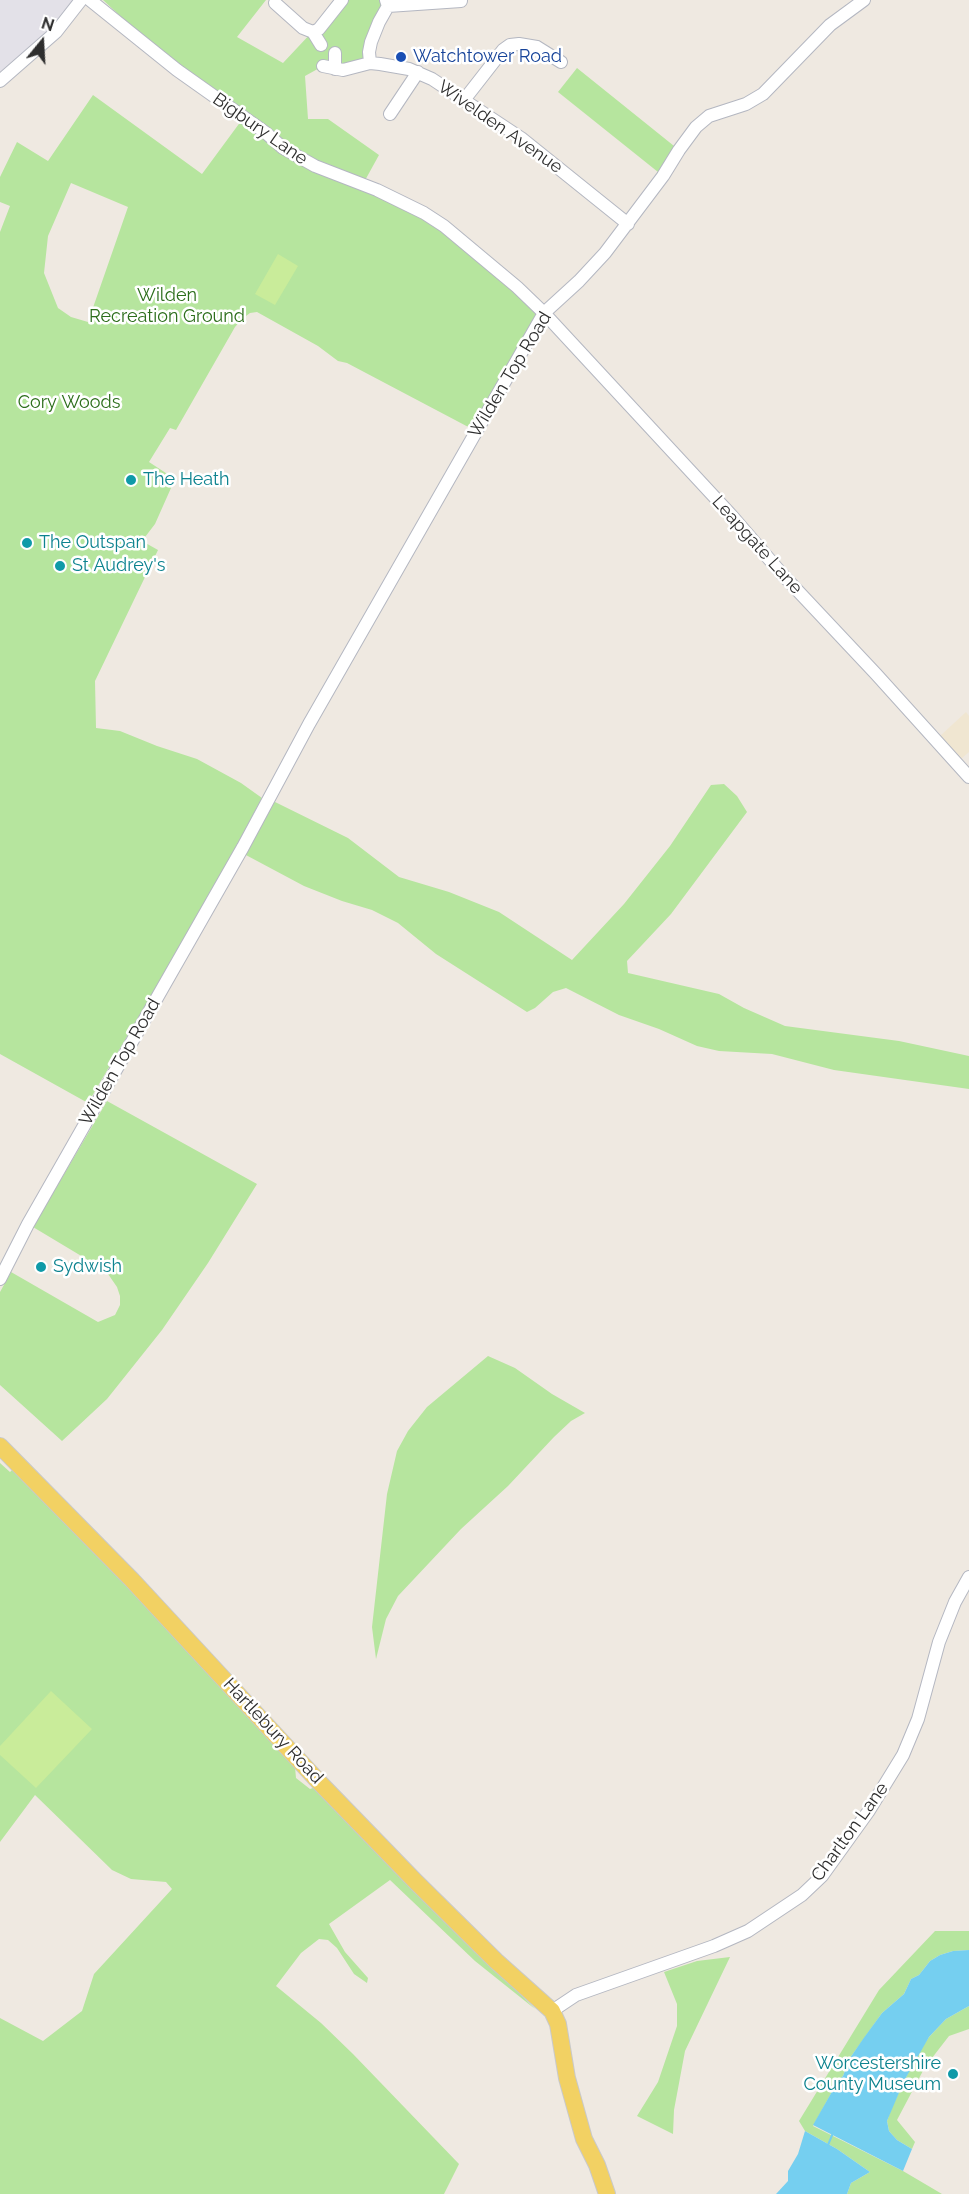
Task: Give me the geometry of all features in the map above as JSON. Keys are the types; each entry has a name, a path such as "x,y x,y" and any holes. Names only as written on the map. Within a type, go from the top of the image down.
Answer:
{"main road":[{"name":"Hartlebury Road","path":"0,1446 140,1589 407,1873 496,1961 552,2011"},
{"path":"552,2011 558,2024 567,2078 584,2139 597,2165 607,2194"}],"street":[{"path":"0,81 56,32 81,0"},
{"name":"Bigbury Lane","path":"90,0 177,70 284,148 315,166 377,190 424,213 468,246 544,313"},
{"path":"312,32 319,29 342,0"},
{"name":"Wilden Top Road","path":"0,1279 33,1214 544,313 605,253 696,127 709,117 746,104 763,94 830,25 864,0"},
{"path":"370,63 371,42 387,3 461,1"},
{"path":"275,3 303,28 312,32 321,45"},
{"path":"464,100 510,45 537,47 561,63"},
{"name":"Wivelden Avenue","path":"335,53 329,67 343,70 370,63 391,65 418,72 432,79 522,138 628,224"},
{"path":"390,114 418,72"},
{"path":"530,299 557,300"},
{"name":"Leapgate Lane","path":"544,313 969,777"},
{"name":"Charlton Lane","path":"552,2011 576,1995 714,1946 748,1931 802,1895 822,1876 868,1812 903,1755 918,1719 939,1642 955,1602 969,1577"}],"shaded area":[{"path":"0,0 81,0 0,81"},
{"path":"966,712 969,716 969,752 961,759 940,736"}],"green space":[{"path":"103,0 266,0 237,37 283,63 342,0 386,0 370,63 323,66 305,76 308,119 328,119 379,155 363,184 413,207 544,313 474,430 347,363 338,361 318,346 257,312 250,313 235,327 176,430 170,428 149,462 175,479 155,524 142,541 158,550 95,681 96,728 120,731 197,759 241,783 262,798 234,854 88,1103 0,1054 0,232 10,206 0,202 0,177 17,142 48,161 93,95 202,174 244,117 133,28","holes":["71,183 128,207 88,322 71,317 58,308 44,273 48,236"]},
{"path":"577,68 679,150 663,176 558,92"},
{"path":"278,254 298,266 275,305 255,294"},
{"path":"724,784 737,796 747,812 671,914 627,961 628,973 719,994 785,1026 899,1041 969,1056 969,1089 834,1070 772,1054 719,1051 697,1046 619,1015 566,988 553,992 527,1012 436,954 398,923 372,910 304,886 244,854 273,801 348,838 399,877 449,892 499,912 572,960 624,904 670,846 711,785"},
{"path":"107,1101 257,1184 208,1263 162,1330 107,1399 62,1441 0,1385 0,1292 11,1272 98,1322 115,1315 120,1305 120,1296 108,1274 33,1227"},
{"path":"488,1356 515,1368 552,1394 585,1413 571,1421 554,1437 508,1486 461,1529 398,1596 386,1619 376,1659 372,1627 387,1494 397,1451 408,1431 427,1407"},
{"path":"0,1463 10,1472 13,1469 138,1595 295,1767 296,1778 310,1789 316,1787 535,2009 475,1961 390,1880 329,1924 345,1952 368,1978 367,1983 354,1974 337,1948 328,1940 319,1939 301,1953 276,1986 321,2023 353,2054 459,2164 444,2194 0,2194 0,2018 43,2041 82,2011 94,1974 172,1889 166,1882 131,1879 112,1870 35,1795 0,1842"},
{"path":"51,1691 92,1729 36,1788 0,1755 0,1746"},
{"path":"935,1931 969,1931 969,1950 940,1955 930,1961 919,1975 911,1979 904,1994 882,2013 850,2058 843,2076 813,2126 903,2171 942,2194 847,2194 851,2183 870,2172 837,2149 805,2131 799,2121 879,1990"},
{"path":"730,1957 685,2051 674,2110 673,2134 637,2116 658,2082 677,2026 677,2004 664,1972 697,1961"},
{"path":"969,2006 969,2029 949,2036 925,2067 897,2120 915,2142 912,2149 897,2140 889,2131 887,2121 892,2107 916,2056 929,2037 946,2019"}],"water":[{"path":"969,1950 969,2006 946,2019 929,2037 904,2081 887,2121 889,2131 897,2140 912,2149 903,2171 813,2125 843,2076 850,2058 882,2013 904,1994 911,1979 919,1975 930,1961 940,1955"},
{"path":"805,2131 837,2149 870,2172 851,2183 847,2194 776,2194 788,2181 788,2171 798,2154"}],"waterway":[{"path":"828,2145 833,2133"}],"place":[{"name":"Watchtower Road","path":"401,57"},
{"name":"The Heath","path":"131,480"},
{"name":"The Outspan","path":"27,543"},
{"name":"St Audrey's","path":"60,566"},
{"name":"Sydwish","path":"41,1267"},
{"name":"Worcestershire County Museum","path":"953,2074"}],"park label":[{"name":"Wilden Recreation Ground","path":"167,306"},
{"name":"Cory Woods","path":"69,403"}]}
